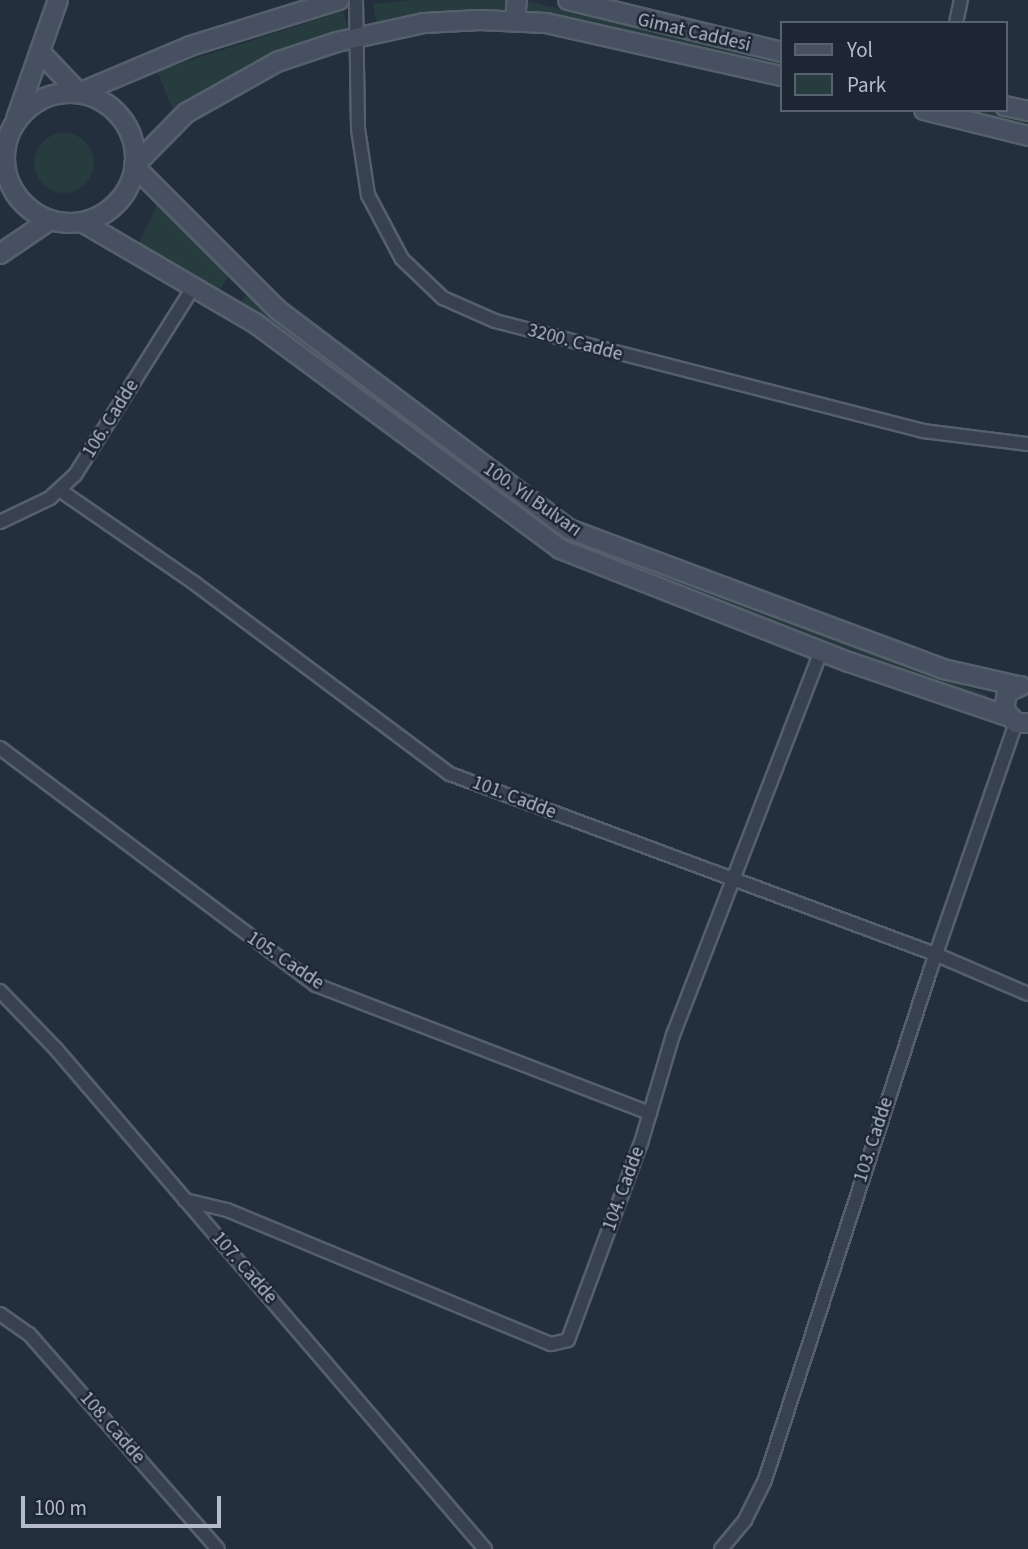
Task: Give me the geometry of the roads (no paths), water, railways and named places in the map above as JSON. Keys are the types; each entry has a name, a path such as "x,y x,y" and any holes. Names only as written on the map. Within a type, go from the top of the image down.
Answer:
{"main road":[{"path":"58,0 41,53 6,143 9,181 33,211 50,220 82,222"},
{"path":"0,142 41,99 79,93 190,46 339,0"},
{"path":"515,21 517,0"},
{"name":"Gimat Caddesi","path":"568,0 780,52"},
{"name":"Gimat Caddesi","path":"82,222 98,216 123,196 134,166 171,127 216,94 277,62 359,37 424,23 515,21 593,31 780,76"},
{"path":"41,53 79,93 98,99 122,120 134,150 134,166"},
{"path":"1007,106 1028,111"},
{"path":"936,112 1028,136"},
{"name":"100. Yıl Bulvarı","path":"134,166 278,310 569,529 943,669 1023,686"},
{"path":"0,254 50,220"},
{"name":"100. Yıl Bulvarı","path":"82,222 194,286 283,342 560,549 821,651 1017,720"},
{"path":"1017,720 1004,698 1023,686"}],"street":[{"name":"3200. Cadde","path":"356,0 359,37 358,130 368,195 401,259 443,298 495,321 694,374 923,431 1028,444"},
{"path":"956,21 961,0"},
{"name":"106. Cadde","path":"0,522 61,491 93,451 194,286"},
{"name":"101. Cadde","path":"61,491 193,582 431,764 732,881 935,954 1028,994"},
{"name":"104. Cadde","path":"185,1200 227,1210 551,1344 561,1343 574,1330 650,1113 673,1035 821,651"},
{"name":"103. Cadde","path":"721,1549 744,1520 765,1480 935,954 1017,720"},
{"name":"105. Cadde","path":"0,748 316,985 650,1113"},
{"name":"107. Cadde","path":"0,991 185,1200 485,1549"},
{"name":"108. Cadde","path":"0,1314 29,1335 218,1549"}]}
